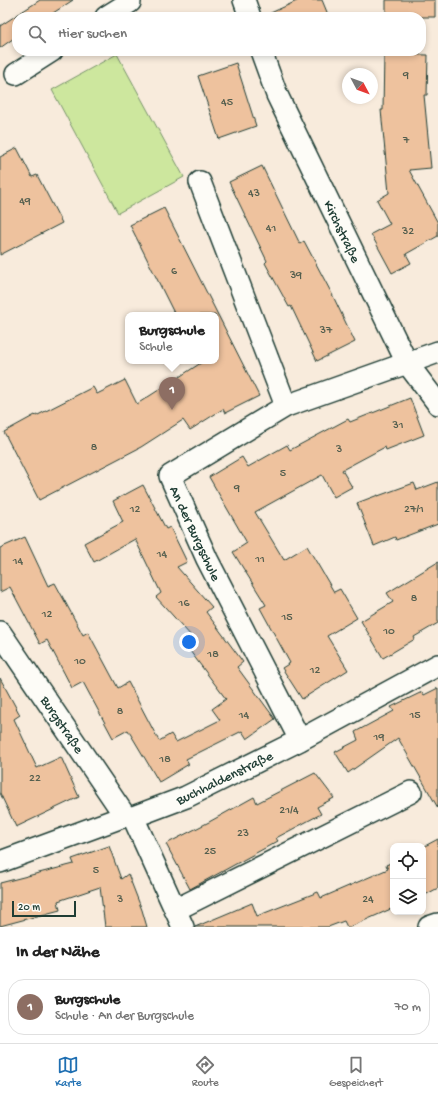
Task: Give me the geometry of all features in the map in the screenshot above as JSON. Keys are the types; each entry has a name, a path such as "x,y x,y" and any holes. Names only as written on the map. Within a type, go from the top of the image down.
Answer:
{"street":[{"path":"114,12 130,2 130,0"},
{"path":"244,0 248,12"},
{"path":"16,74 44,56"},
{"name":"Kirchstraße","path":"263,56 277,95 408,363 438,404"},
{"path":"200,182 286,406"},
{"name":"An der Burgschule","path":"300,740 207,559 170,476 286,406 438,352"},
{"name":"Burgstraße","path":"0,632 129,816 179,919"},
{"name":"Buchhaldenstraße","path":"0,862 186,797 300,740 438,665"},
{"path":"179,919 411,792"},
{"path":"429,927 438,924"}],"green space":[{"path":"113,56 118,56 184,177 118,213 52,90"}],"building":[{"path":"40,0 73,0 55,12 22,12"},
{"path":"299,0 322,0 327,12 273,12"},
{"path":"386,0 435,0 435,17 426,17 426,12 386,12"},
{"path":"12,18 12,40 0,48 0,26"},
{"path":"428,55 427,95 424,95 431,168 409,170 438,223 438,236 406,254 411,263 392,273 371,234 390,224 377,200 389,193 381,110 383,110 384,56"},
{"path":"236,63 256,126 219,139 198,76"},
{"path":"17,148 32,177 37,175 62,223 0,255 0,157"},
{"path":"262,166 300,244 304,241 355,342 317,361 291,306 289,307 265,263 267,261 229,182"},
{"path":"164,208 217,312 174,312 130,225"},
{"path":"219,317 259,396 225,413 223,409 190,430 183,420 141,447 39,500 4,432 93,387 97,394 125,380 137,404 199,364 219,364"},
{"path":"410,398 424,435 386,450 385,447 342,470 352,487 334,497 322,475 255,512 284,560 307,546 334,592 340,589 357,618 327,636 348,670 302,699 282,668 290,663 260,608 266,605 233,552 247,543 209,477 242,457 248,467 287,445 290,450 348,419 350,422"},
{"path":"438,482 438,524 396,540 395,537 374,546 357,503 414,483 417,490"},
{"path":"143,485 166,529 170,527 187,562 177,567 212,607 206,612 243,662 237,667 275,719 247,739 242,731 186,759 189,764 159,782 128,730 113,738 83,682 72,688 47,640 40,644 10,587 0,592 0,548 25,537 48,586 55,583 83,635 88,632 118,688 128,682 159,741 171,734 176,742 220,720 212,709 226,699 184,643 192,637 156,597 161,593 135,539 94,562 84,543 123,522 113,501"},
{"path":"438,562 438,623 383,658 361,621 393,602 387,593"},
{"path":"0,678 20,715 14,719 37,768 61,757 79,797 16,827 0,793"},
{"path":"438,688 438,808 398,738 348,773 335,752 358,740 355,732 394,711 391,707 422,692 424,695"},
{"path":"315,773 334,798 317,807 321,814 276,838 278,841 190,889 166,844 254,797 257,803"},
{"path":"438,839 438,888 426,894 426,879 426,845"},
{"path":"109,846 121,879 128,874 147,927 105,927 100,887 58,901 60,910 0,926 0,883 74,864 72,859"},
{"path":"390,863 390,909 350,927 347,927 344,921 328,927 195,927 252,903 257,916 318,892 321,898 388,869 386,865"}],"place":[{"name":"Burgschule","path":"172,410"}]}
